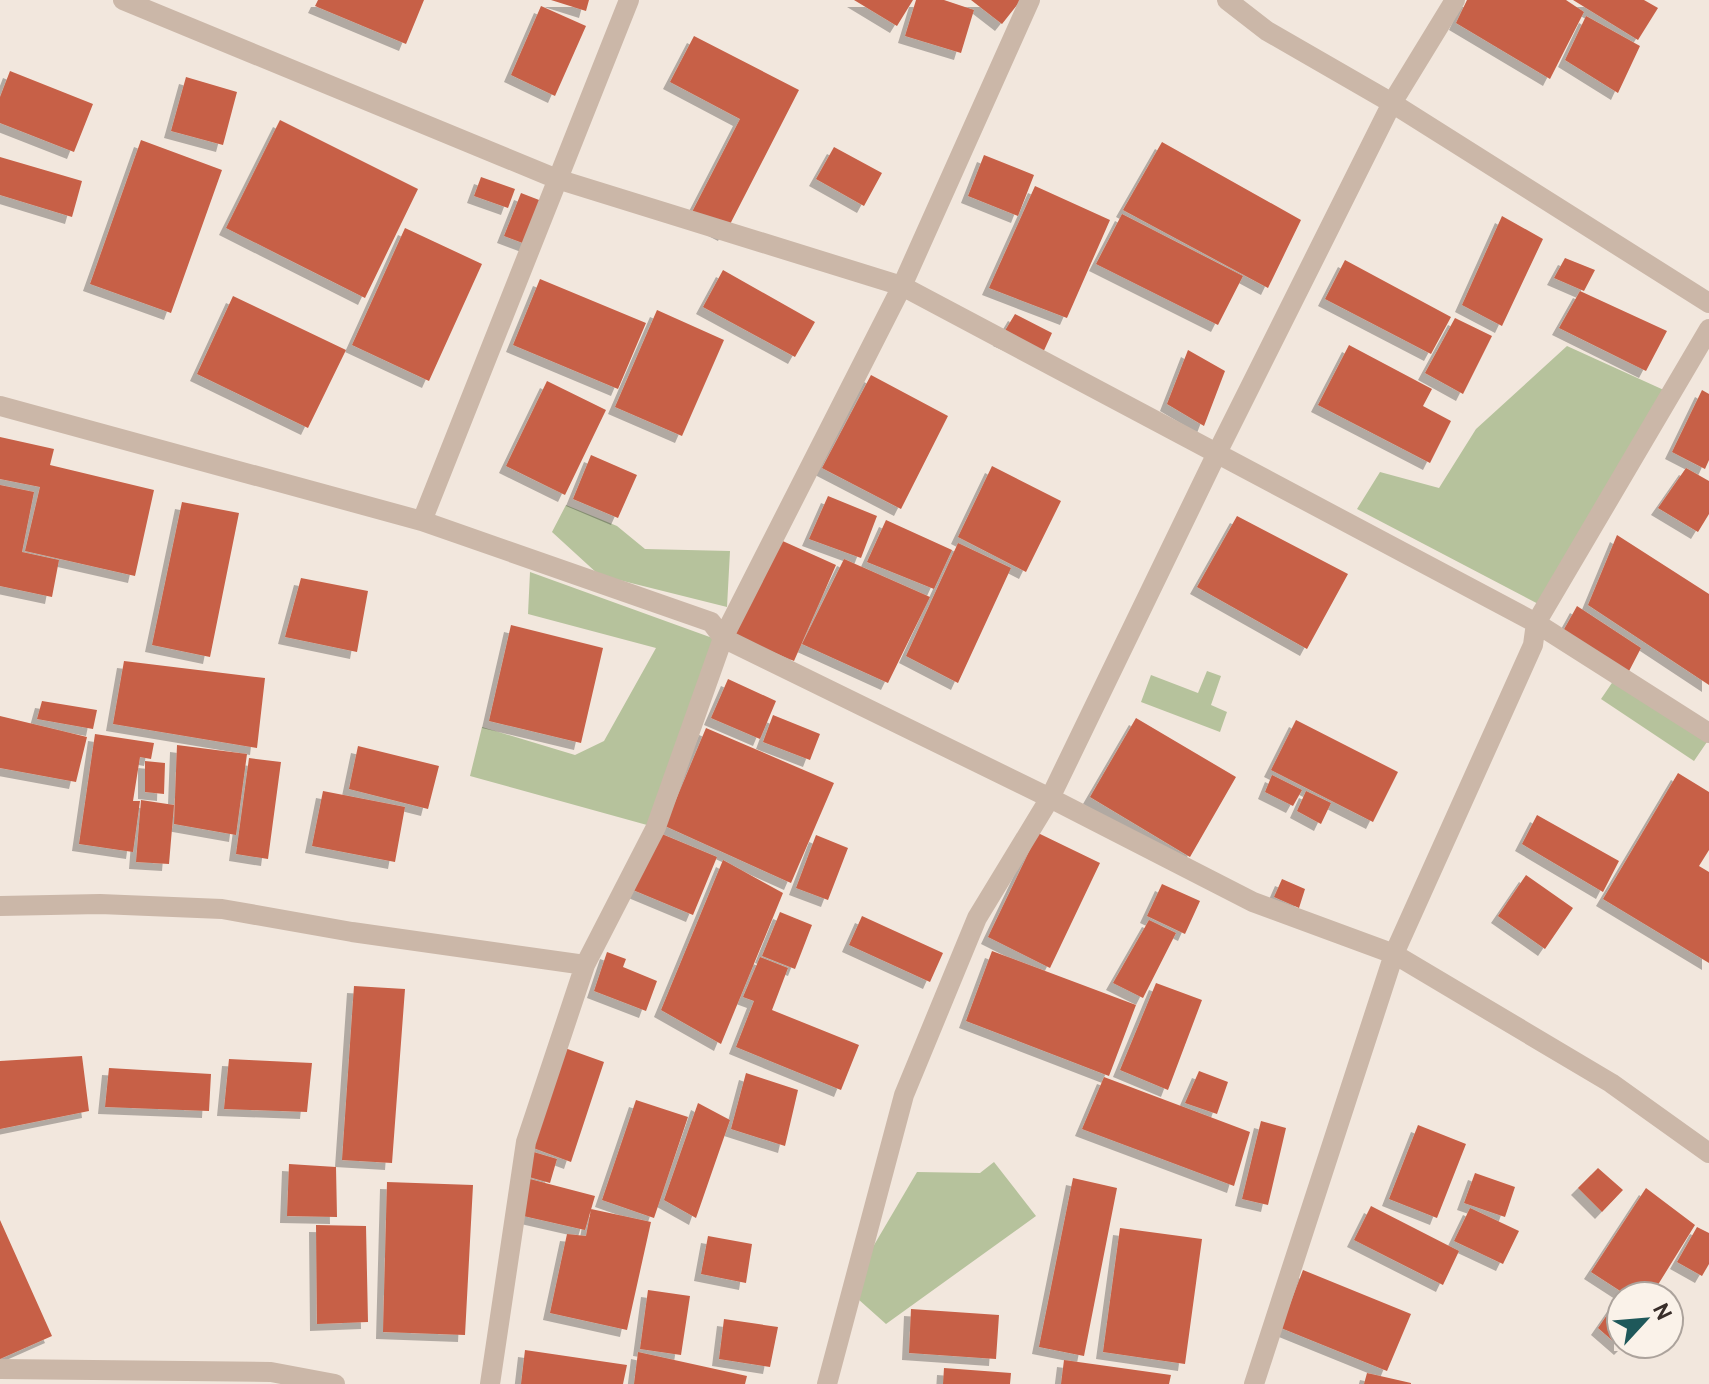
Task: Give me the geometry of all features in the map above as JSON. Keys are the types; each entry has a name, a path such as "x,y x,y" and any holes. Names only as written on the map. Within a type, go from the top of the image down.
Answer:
{"street":[{"path":"123,0 557,179 902,286 1536,623 1709,733"},
{"path":"422,521 629,0"},
{"path":"490,1384 526,1142 585,965 656,827 723,638 902,286 1030,0"},
{"path":"1227,0 1267,31 1392,103 1709,303"},
{"path":"827,1384 904,1095 977,918 1050,798 1217,453 1392,103 1455,0"},
{"path":"1254,1384 1394,954 1533,645 1536,623 1709,329"},
{"path":"0,406 422,521 711,622 723,638 1050,798 1253,902 1394,954 1611,1083 1709,1153"},
{"path":"0,906 100,904 222,909 352,932 585,965"},
{"path":"0,1369 271,1372 335,1384"}],"green space":[{"path":"1567,346 1666,391 1544,607 1357,509 1380,472 1439,488 1476,429"},
{"path":"566,505 617,526 645,549 730,551 727,607 599,575 552,532"},
{"path":"530,572 718,640 647,825 470,776 482,727 575,755 604,741 656,648 528,614"},
{"path":"1207,671 1221,676 1211,705 1227,712 1220,732 1141,702 1151,675 1198,693"},
{"path":"1616,677 1709,739 1694,761 1601,699"},
{"path":"994,1162 1036,1216 886,1324 858,1299 867,1257 917,1172 980,1173"}],"building":[{"path":"318,0 424,0 406,44 315,6"},
{"path":"551,0 589,0 586,11"},
{"path":"854,0 913,0 897,26"},
{"path":"916,0 944,0 974,10 961,53 905,36"},
{"path":"971,0 1021,0 1002,24"},
{"path":"1467,0 1566,0 1584,12 1550,79 1456,23"},
{"path":"1573,0 1644,0 1658,8 1638,40"},
{"path":"541,6 586,26 555,96 511,75"},
{"path":"1586,16 1640,46 1618,93 1565,60"},
{"path":"694,36 799,90 725,234 690,216 740,119 670,82"},
{"path":"10,71 93,104 74,152 0,123 0,97"},
{"path":"186,77 237,92 223,145 171,131"},
{"path":"280,120 418,189 365,298 226,228"},
{"path":"141,140 222,170 171,313 90,284"},
{"path":"1162,142 1301,220 1268,288 1123,210"},
{"path":"834,147 882,173 864,206 816,179"},
{"path":"984,155 1034,175 1018,216 968,196"},
{"path":"0,157 82,181 72,217 0,195"},
{"path":"481,177 515,189 508,208 474,196"},
{"path":"1035,186 1110,220 1067,318 989,288"},
{"path":"521,193 552,205 536,248 504,236"},
{"path":"1122,214 1243,276 1218,325 1096,264"},
{"path":"1502,216 1543,239 1502,326 1462,305"},
{"path":"405,228 482,264 429,381 352,345"},
{"path":"1565,258 1595,270 1584,291 1554,278"},
{"path":"1345,260 1451,317 1431,354 1325,299"},
{"path":"723,270 815,322 795,357 703,307"},
{"path":"540,279 646,323 618,389 513,345"},
{"path":"1580,291 1667,331 1646,371 1559,328"},
{"path":"233,296 346,350 308,428 197,374"},
{"path":"657,310 724,340 682,436 615,407"},
{"path":"1015,314 1052,333 1041,357 1000,339"},
{"path":"1455,318 1492,336 1463,394 1425,373"},
{"path":"1349,345 1432,389 1423,406 1451,421 1430,463 1318,405"},
{"path":"1188,350 1225,371 1204,426 1167,404"},
{"path":"871,375 948,416 901,509 822,468"},
{"path":"547,381 606,410 565,495 506,466"},
{"path":"1702,390 1709,394 1709,460 1705,469 1672,452"},
{"path":"0,437 54,449 50,465 154,490 135,576 25,551 40,487 0,479"},
{"path":"591,455 637,475 618,518 573,499"},
{"path":"992,466 1061,501 1026,572 958,537"},
{"path":"1686,468 1709,481 1709,514 1698,532 1658,508"},
{"path":"0,485 34,492 22,552 59,560 52,597 0,586"},
{"path":"828,496 877,516 861,558 809,539"},
{"path":"182,502 239,513 210,657 152,645"},
{"path":"1237,516 1348,574 1307,649 1197,587"},
{"path":"886,520 952,550 934,589 867,562"},
{"path":"1617,535 1709,594 1709,685 1588,605"},
{"path":"776,538 836,565 794,661 734,635"},
{"path":"958,543 1011,568 958,683 906,656"},
{"path":"844,559 930,597 888,683 802,644"},
{"path":"301,578 368,591 357,652 285,637"},
{"path":"1577,606 1641,648 1627,675 1562,633"},
{"path":"511,625 603,648 581,743 489,721"},
{"path":"124,661 265,678 257,748 113,724"},
{"path":"728,679 776,701 760,739 711,718"},
{"path":"42,701 97,710 93,729 37,719"},
{"path":"773,715 820,734 810,760 763,742"},
{"path":"0,716 87,737 76,782 0,768"},
{"path":"1136,718 1236,777 1190,857 1090,797"},
{"path":"1296,720 1398,772 1373,822 1271,770"},
{"path":"706,728 834,783 791,883 665,826"},
{"path":"95,734 154,743 151,759 140,757 133,801 140,801 133,852 79,844"},
{"path":"177,745 247,754 236,835 174,824"},
{"path":"358,746 439,766 428,809 349,789"},
{"path":"249,758 281,762 268,859 236,854"},
{"path":"145,761 165,763 164,794 145,792"},
{"path":"1678,773 1709,792 1709,850 1699,866 1709,872 1709,963 1603,899"},
{"path":"1272,775 1302,790 1293,806 1265,792"},
{"path":"323,791 405,807 395,862 312,846"},
{"path":"1306,791 1331,803 1321,824 1297,811"},
{"path":"141,800 174,805 169,864 136,862"},
{"path":"1537,815 1619,861 1603,892 1522,844"},
{"path":"657,832 717,857 693,915 633,890"},
{"path":"1038,833 1100,863 1050,968 988,937"},
{"path":"816,835 848,848 828,900 796,888"},
{"path":"723,860 783,893 721,1044 661,1010"},
{"path":"1526,875 1573,908 1545,949 1498,916"},
{"path":"1282,879 1305,889 1299,908 1274,897"},
{"path":"1162,884 1200,901 1185,934 1147,916"},
{"path":"780,912 812,925 795,969 762,956"},
{"path":"862,916 943,953 930,982 849,945"},
{"path":"1149,920 1176,933 1143,998 1113,983"},
{"path":"992,951 1136,1005 1109,1076 966,1021"},
{"path":"607,952 626,959 623,967 657,981 646,1011 594,991"},
{"path":"760,957 788,968 772,1010 859,1045 841,1090 736,1047 754,1001 743,997"},
{"path":"1156,983 1202,1000 1168,1090 1120,1070"},
{"path":"354,986 405,989 392,1163 342,1160"},
{"path":"562,1047 604,1062 571,1162 528,1146"},
{"path":"82,1056 89,1111 0,1129 0,1061"},
{"path":"229,1059 312,1063 307,1112 224,1109"},
{"path":"109,1068 211,1074 209,1111 105,1107"},
{"path":"1199,1071 1228,1082 1217,1114 1185,1103"},
{"path":"746,1073 798,1090 785,1146 731,1129"},
{"path":"1104,1077 1250,1132 1234,1186 1082,1129"},
{"path":"636,1100 688,1117 654,1218 602,1200"},
{"path":"698,1103 730,1120 696,1218 664,1200"},
{"path":"1261,1121 1286,1128 1268,1205 1242,1199"},
{"path":"1418,1125 1466,1144 1437,1218 1389,1199"},
{"path":"527,1150 557,1159 550,1183 522,1175"},
{"path":"289,1164 336,1167 337,1217 287,1216"},
{"path":"1598,1168 1623,1190 1602,1212 1578,1188"},
{"path":"1475,1173 1515,1187 1505,1217 1464,1203"},
{"path":"526,1178 595,1196 585,1230 519,1215"},
{"path":"1073,1178 1117,1188 1084,1356 1039,1347"},
{"path":"387,1182 473,1185 465,1335 383,1332"},
{"path":"1646,1188 1695,1225 1661,1280 1605,1281 1591,1272"},
{"path":"1371,1206 1459,1251 1443,1285 1354,1240"},
{"path":"1470,1208 1519,1231 1503,1264 1454,1241"},
{"path":"591,1209 651,1222 627,1330 550,1313 567,1234 586,1236"},
{"path":"0,1220 52,1336 0,1359"},
{"path":"316,1225 366,1226 368,1322 317,1324"},
{"path":"1697,1227 1709,1233 1709,1264 1702,1276 1677,1262"},
{"path":"1120,1228 1202,1239 1185,1364 1103,1352"},
{"path":"708,1236 752,1244 746,1283 701,1274"},
{"path":"1303,1270 1411,1314 1387,1371 1281,1328"},
{"path":"648,1290 690,1296 681,1355 640,1349"},
{"path":"911,1309 999,1315 996,1359 909,1353"},
{"path":"1605,1318 1605,1334 1598,1328"},
{"path":"724,1319 778,1327 770,1367 719,1359"},
{"path":"525,1350 627,1365 623,1384 521,1384"},
{"path":"638,1352 747,1376 745,1384 634,1384"},
{"path":"1064,1360 1171,1375 1169,1384 1061,1384"},
{"path":"944,1368 1011,1373 1010,1384 943,1384"},
{"path":"1367,1373 1411,1383 1411,1384 1364,1384"}]}
